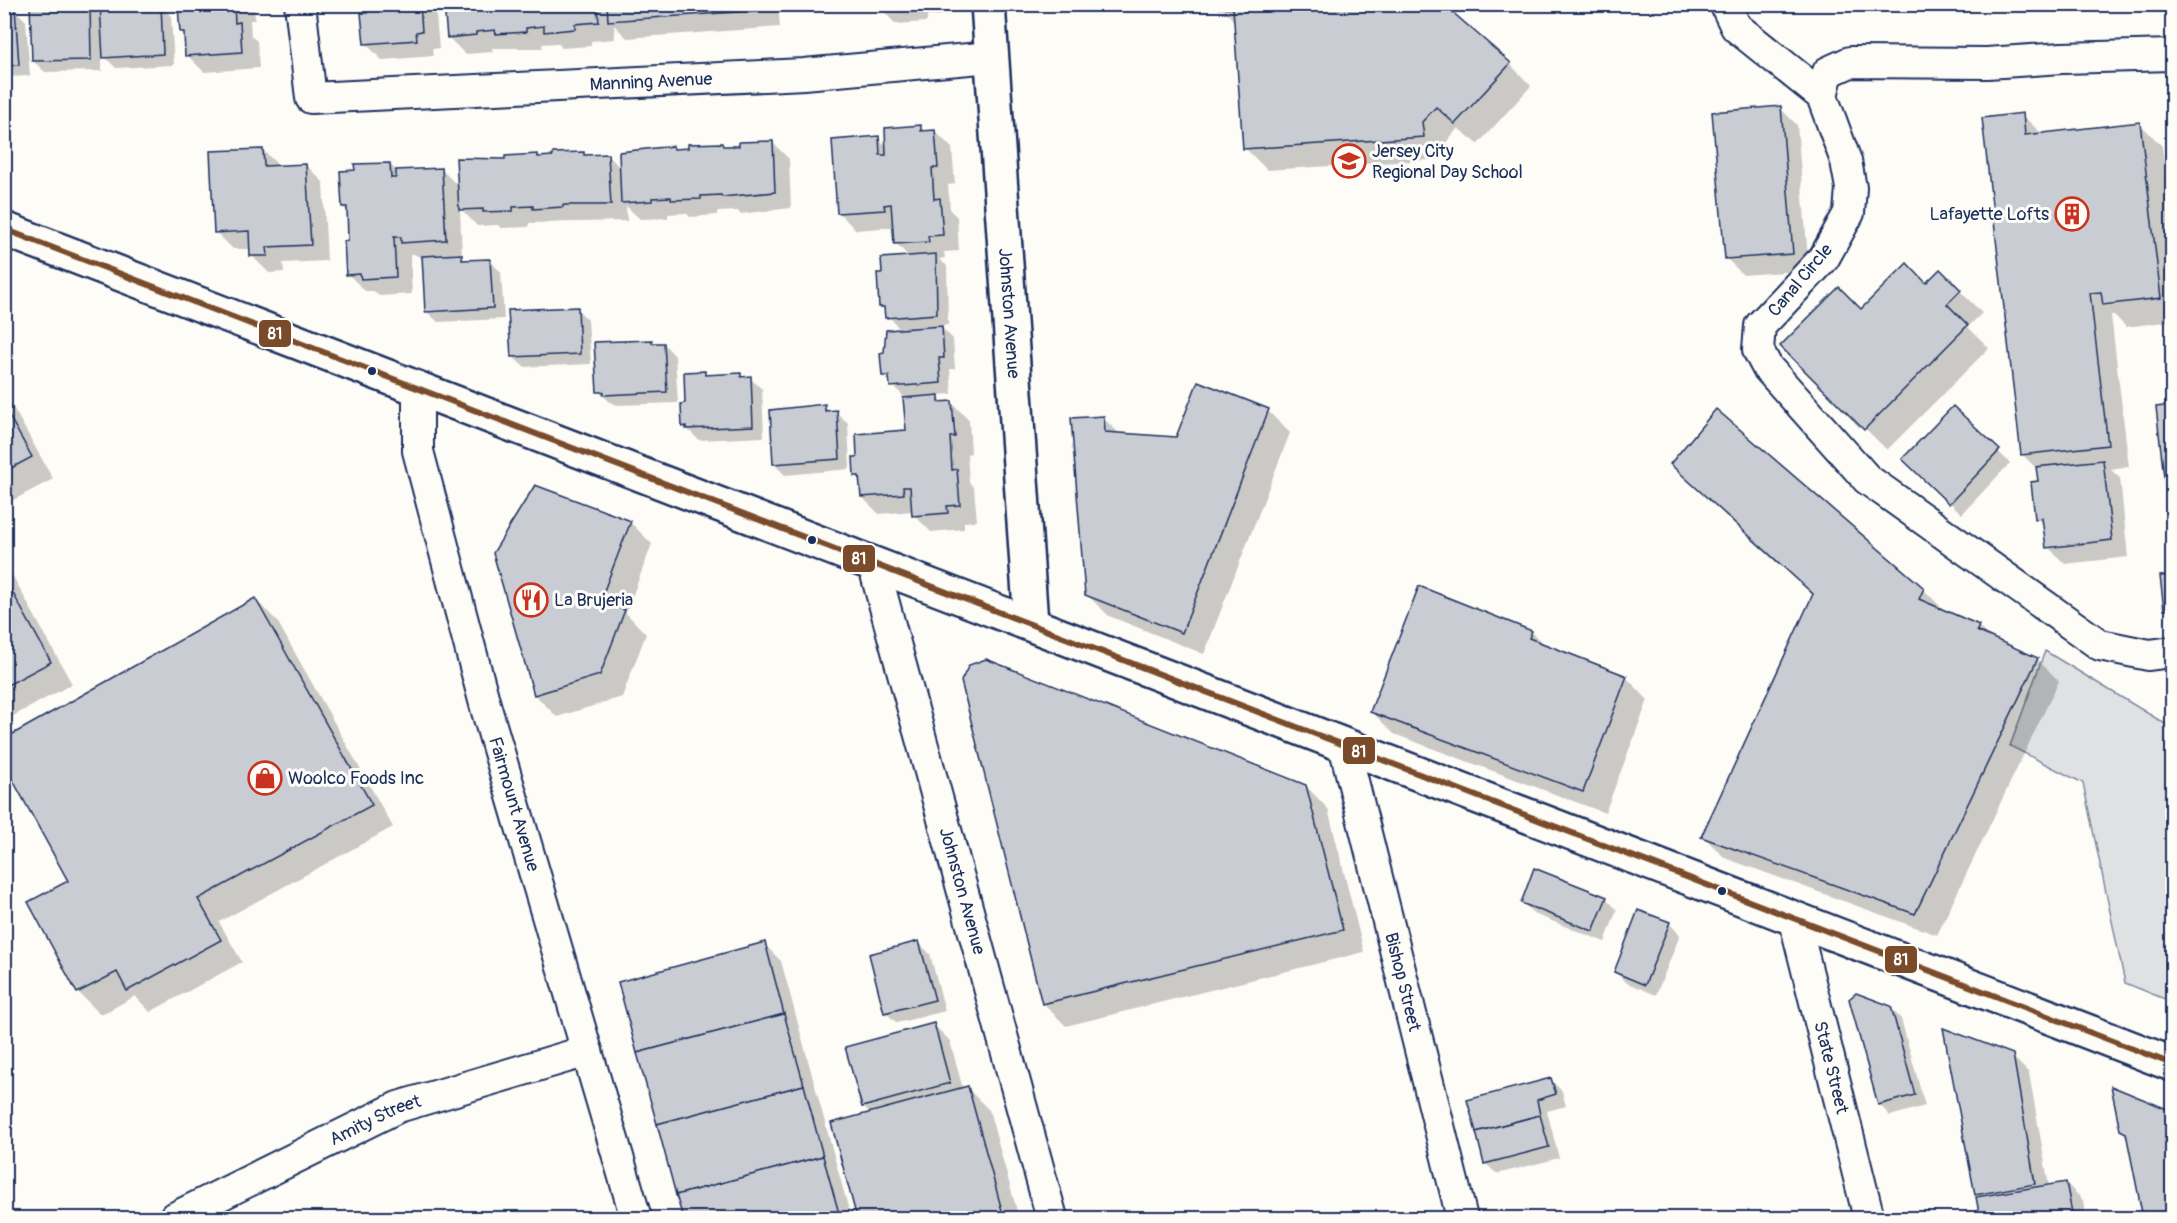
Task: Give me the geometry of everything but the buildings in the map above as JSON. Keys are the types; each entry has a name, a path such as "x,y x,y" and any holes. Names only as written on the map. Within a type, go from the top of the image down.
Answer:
{"main road":[{"name":"Johnston Avenue","path":"987,4 1031,623"},
{"path":"4,229 2172,1064"}],"street":[{"name":"Manning Avenue","path":"300,4 311,98 804,74 991,57"},
{"path":"1725,4 1736,27 1822,96 1828,72 1850,62 1987,63 2062,58 2172,56"},
{"name":"Canal Circle","path":"1822,96 1837,136 1851,188 1849,213 1824,258 1760,326 1758,350 1767,367 1867,479 2100,645 2149,655 2172,652"},
{"name":"Fairmount Avenue","path":"418,387 418,452 486,708 636,1218"},
{"name":"Johnston Avenue","path":"873,563 1052,1218"},
{"name":"Bishop Street","path":"1344,745 1462,1218"},
{"name":"State Street","path":"1794,918 1869,1218"},
{"name":"Amity Street","path":"174,1218 398,1107 587,1051"}],"shaded area":[{"path":"2045,651 2172,728 2172,1002 2125,983 2083,783 2010,746"}],"transit line":[{"name":"81","path":"4,229 2172,1064"}],"place":[{"name":"Jersey City Regional Day School","path":"1349,161"},
{"name":"Lafayette Lofts","path":"2072,214"},
{"name":"La Brujeria","path":"531,600"},
{"name":"Woolco Foods Inc","path":"265,778"}]}
